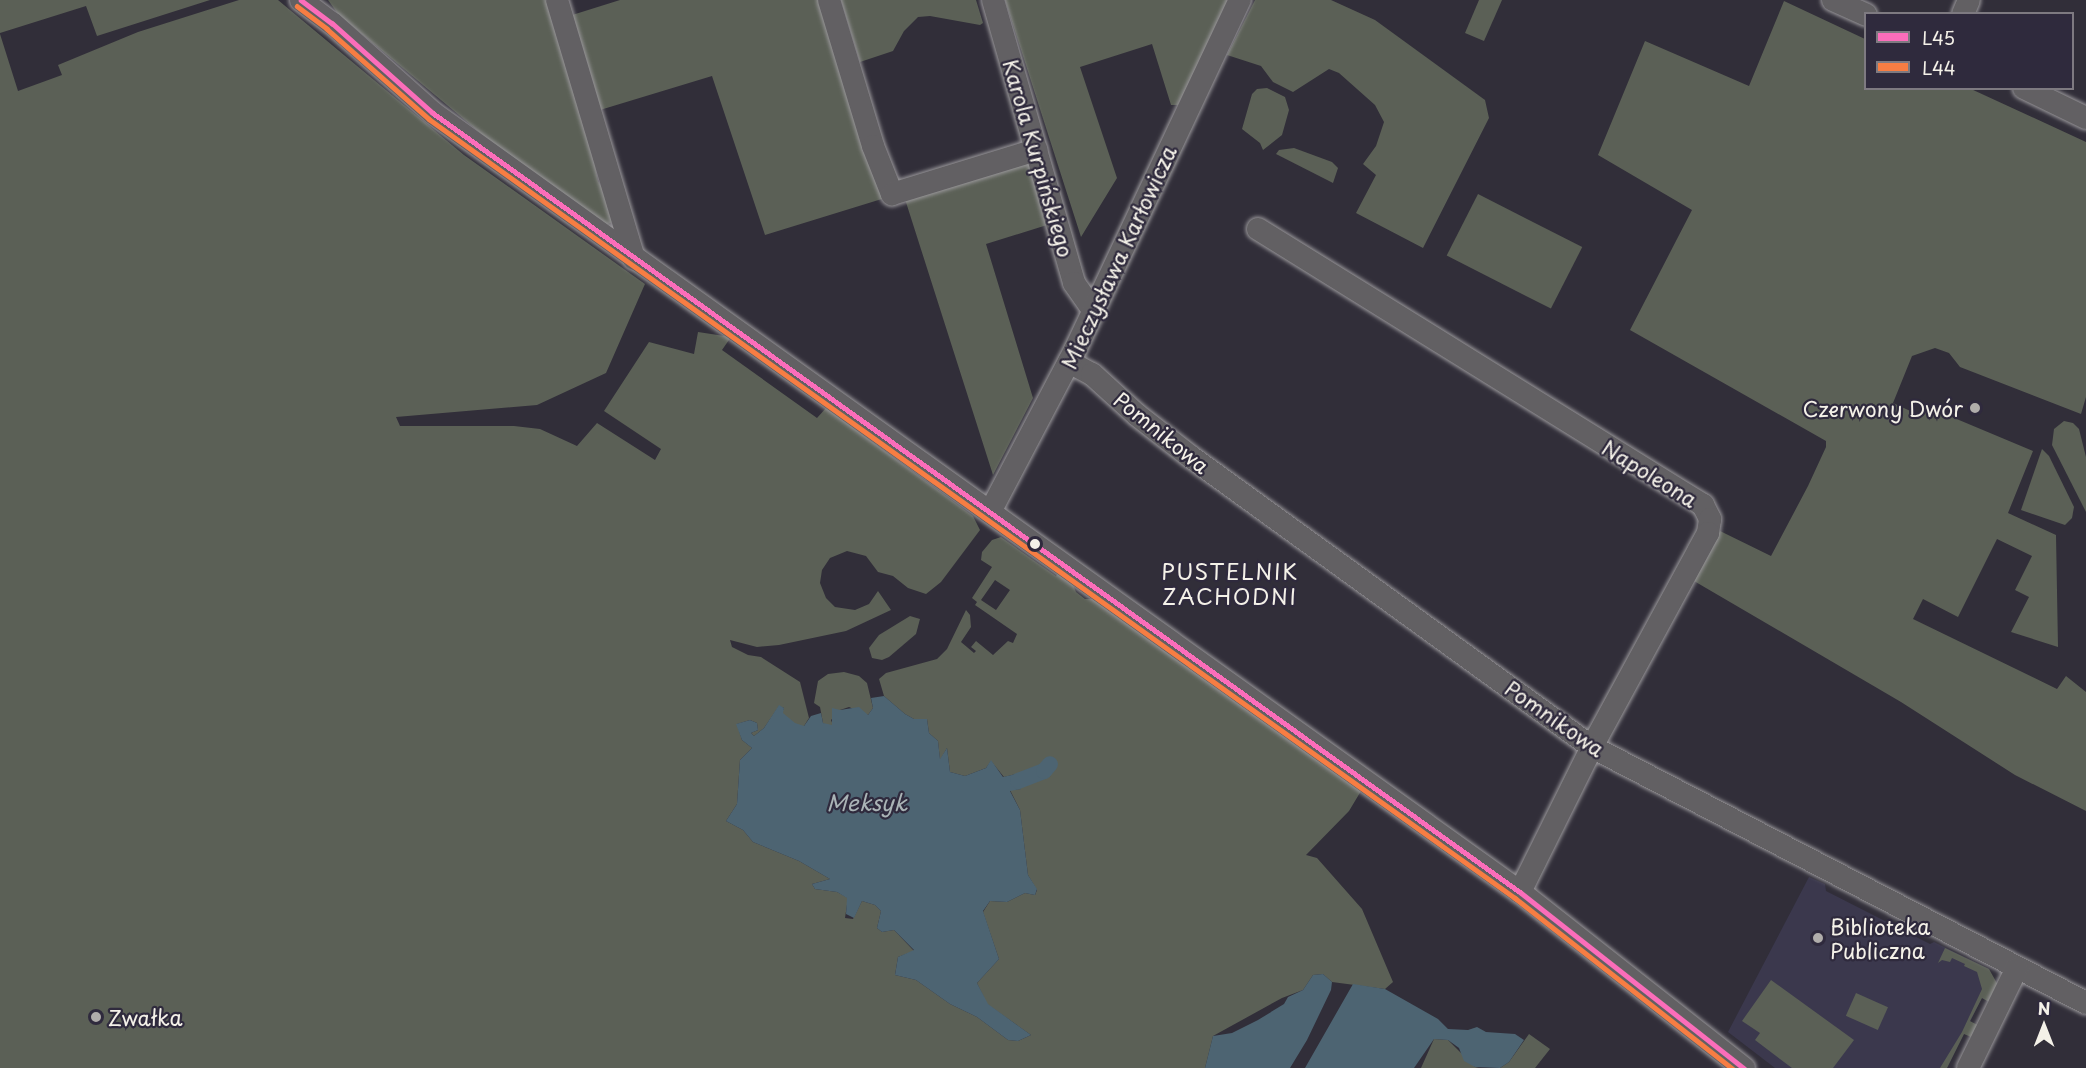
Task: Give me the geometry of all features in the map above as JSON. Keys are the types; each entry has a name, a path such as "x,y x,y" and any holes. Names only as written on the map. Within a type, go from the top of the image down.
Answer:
{"street":[{"path":"301,0 332,22 433,113 1520,892 1729,1064"},
{"path":"557,0 634,259"},
{"path":"829,0 873,146 892,194 1036,150"},
{"name":"Karola Kurpińskiego","path":"993,0 1074,283 1093,310"},
{"name":"Mieczysława Karłowicza","path":"990,512 1069,362 1240,0"},
{"path":"1833,0 1864,14"},
{"path":"2028,90 2086,118"},
{"name":"Napoleona","path":"1258,229 1703,505 1710,519 1708,533 1593,747 1520,892"},
{"name":"Pomnikowa","path":"1069,362 1092,374 1137,416 1200,464 1593,747 2086,1003"},
{"path":"1968,1068 2018,968"}],"shaded area":[{"path":"0,0 210,0 97,36 86,6 0,33"},
{"path":"239,0 278,0 464,155 645,284 606,373 537,405 396,417 400,426 514,426 540,429 577,446 597,423 655,460 661,449 604,411 649,342 694,354 698,332 731,337 722,350 817,418 826,408 973,516 980,530 941,582 926,594 908,588 893,576 878,572 866,556 847,551 830,558 822,570 820,583 826,598 835,607 855,610 869,604 878,591 891,610 846,631 779,645 757,647 730,640 732,647 748,655 761,657 800,682 809,718 804,726 805,733 787,739 777,738 776,727 784,708 779,706 764,728 754,736 751,733 758,730 757,723 750,720 737,724 742,740 752,748 740,760 737,804 726,821 743,830 753,842 799,861 830,879 812,884 815,889 837,892 848,898 845,918 853,919 862,901 875,905 881,911 877,928 882,932 894,930 914,951 898,957 895,975 916,980 950,1004 977,1017 1008,1040 1018,1041 1031,1035 987,1004 977,983 999,959 983,912 990,901 1007,902 1025,893 1035,895 1037,890 1028,875 1020,810 1010,790 1021,789 1016,774 1004,777 991,761 986,768 965,776 950,772 947,748 940,760 938,741 929,733 927,719 914,719 905,714 884,696 879,679 886,673 937,659 947,649 966,610 970,615 971,627 961,642 974,653 976,651 971,647 976,641 993,655 1008,641 1013,643 1017,634 975,605 977,602 972,598 992,567 981,560 982,552 992,540 1001,537 1056,576 1059,572 1072,582 1076,592 1085,599 1096,599 1361,791 1349,811 1306,855 1317,858 1362,909 1393,982 1385,989 1332,982 1323,974 1313,975 1303,990 1282,998 1213,1036 1205,1068 0,1068 0,34 18,91 62,75 58,65 138,32","holes":["995,580 1010,590 996,610 981,600"]},
{"path":"328,0 549,0 587,124 598,181 608,197 614,221 606,225 484,136 338,14"},
{"path":"620,0 822,0 885,198 765,235 712,76 600,110 569,16"},
{"path":"841,0 976,0 983,23 980,25 930,16 918,17 904,31 893,51 860,62"},
{"path":"1005,0 1229,0 1178,105 1171,105 1152,44 1080,67 1117,178 1081,237"},
{"path":"1255,0 1331,0 1375,20 1485,100 1489,118 1423,248 1356,213 1376,175 1363,164 1376,146 1384,122 1375,105 1339,73 1329,69 1293,92 1273,82 1261,66 1227,55"},
{"path":"1479,0 1502,0 1484,41 1465,33"},
{"path":"1784,1 1864,39 1864,90 1973,90 2086,142 2086,397 2081,414 1960,367 1949,353 1935,348 1912,356 1893,403 1919,415 1922,408 1926,410 1928,407 2033,451 2008,513 2056,535 2058,647 2011,632 2029,597 2015,590 2032,556 1997,539 1958,617 1923,599 1913,619 2057,689 2066,676 2086,692 2086,811 2015,775 1901,702 1694,581 1720,531 1771,556 1808,486 1826,447 1826,441 1630,330 1692,210 1598,155 1645,41 1749,86"},
{"path":"1267,88 1285,97 1289,110 1282,135 1263,150 1260,143 1242,129 1252,94 1257,89"},
{"path":"1294,148 1332,162 1338,168 1333,183 1276,154 1279,150"},
{"path":"1027,157 1047,225 986,244 1033,398 993,475 904,196"},
{"path":"1478,194 1582,247 1551,309 1447,255"},
{"path":"2064,421 2073,423 2079,429 2086,457 2086,512 2052,445 2054,429"},
{"path":"2042,449 2049,456 2074,507 2072,518 2065,525 2021,510"},
{"path":"910,616 920,619 916,634 889,657 882,660 872,658 869,648 879,635"},
{"path":"844,672 859,676 867,683 873,708 868,715 849,707 840,710 831,720 833,725 826,725 823,723 820,707 814,703 818,681 828,674"},
{"path":"1809,877 1825,884 1826,891 1930,944 1934,942 1989,969 1989,1002 1982,998 1947,1068 1775,1068 1728,1032"},
{"path":"1945,948 1989,969 1998,985 1989,1002 1982,998 1970,1021 1981,1027 1976,1039 1964,1034 1947,1068 1940,1068 1962,1032 1982,989 1977,972 1964,966 1965,964 1952,958 1950,962 1942,960 1938,963"},
{"path":"1771,980 1854,1040 1833,1068 1792,1068 1755,1040 1760,1033 1742,1021"},
{"path":"1856,993 1888,1007 1878,1030 1846,1016"},
{"path":"1529,1034 1550,1049 1535,1068 1500,1068 1509,1062"},
{"path":"1434,1039 1448,1040 1475,1067 1479,1068 1421,1068"}],"water":[{"name":"Meksyk","path":"884,696 914,719 927,719 929,733 938,741 940,759 947,748 950,772 965,776 986,768 991,760 1003,777 1016,774 1021,789 1010,791 1020,810 1028,875 1037,889 1035,895 1025,893 1007,902 990,901 983,911 999,959 977,983 988,1004 1031,1035 1018,1041 1008,1040 977,1017 950,1004 916,980 895,975 898,957 914,950 894,930 882,932 877,928 881,911 875,905 862,901 854,918 846,914 847,898 837,892 815,889 812,884 830,879 799,861 753,842 743,830 726,821 737,804 740,760 752,748 742,740 736,724 750,720 757,723 758,730 751,733 754,736 764,728 779,705 784,708 783,713 795,723 804,726 811,716 821,713 823,723 832,725 832,708 840,710 859,707 868,715 873,708 871,698"},
{"path":"1323,974 1332,982 1331,990 1307,1040 1290,1068 1205,1068 1213,1036 1232,1033 1258,1020 1284,1004 1288,997 1303,990 1313,975"},
{"path":"1353,984 1385,989 1438,1019 1448,1029 1468,1030 1477,1027 1486,1032 1515,1034 1524,1040 1509,1062 1500,1068 1475,1067 1464,1061 1459,1048 1448,1040 1434,1039 1414,1068 1305,1068"}],"waterway":[{"path":"1018,781 1044,771 1050,764"}],"transit line":[{"name":"L45","path":"301,0 332,23 433,113 1520,892 1744,1068"},
{"name":"L44","path":"297,6 327,29 429,119 1515,898 1732,1068"}],"place":[{"name":"Czerwony Dwór","path":"1975,408"},
{"name":"Biblioteka Publiczna","path":"1818,938"},
{"name":"Zwałka","path":"96,1017"}],"district":[{"name":"PUSTELNIK ZACHODNI","path":"1230,582"}]}
